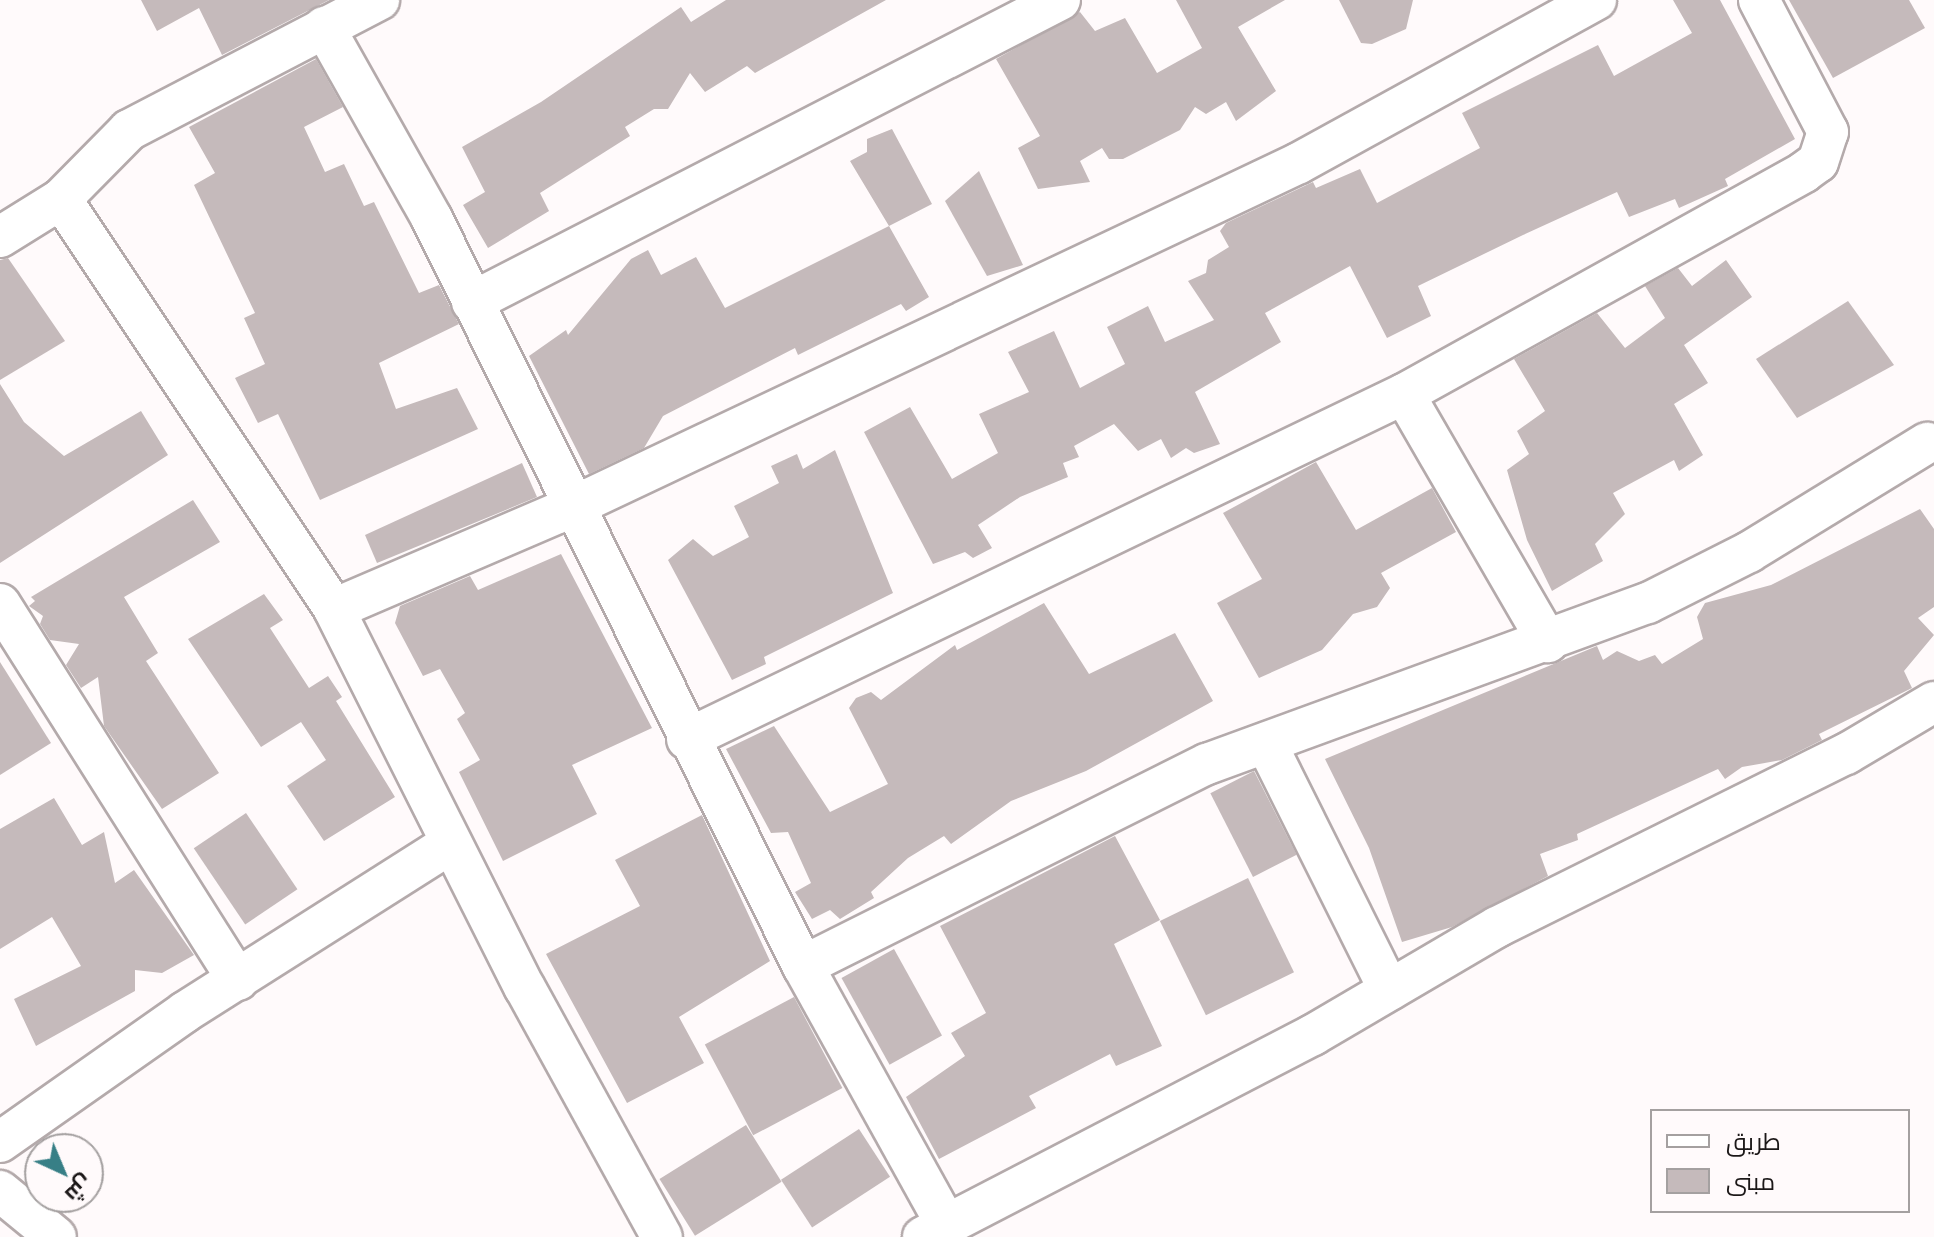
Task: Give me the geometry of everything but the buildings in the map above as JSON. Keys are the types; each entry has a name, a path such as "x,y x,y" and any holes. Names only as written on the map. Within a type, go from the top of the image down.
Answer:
{"street":[{"path":"0,237 61,199 129,130 379,0"},
{"path":"472,302 1060,0"},
{"path":"334,609 572,507 1299,163 1596,0"},
{"path":"687,739 1404,394 1818,162 1828,132 1824,116 1759,0"},
{"path":"324,27 472,302 687,739 935,1230 1389,990 1497,927 1846,754 1934,702"},
{"path":"61,199 334,609 451,843 662,1237"},
{"path":"1404,394 1548,642"},
{"path":"803,966 1207,764 1648,603 1749,552 1927,443"},
{"path":"0,604 238,980"},
{"path":"1266,743 1389,990"},
{"path":"6,1125 451,843"},
{"path":"0,1191 56,1237"}]}
